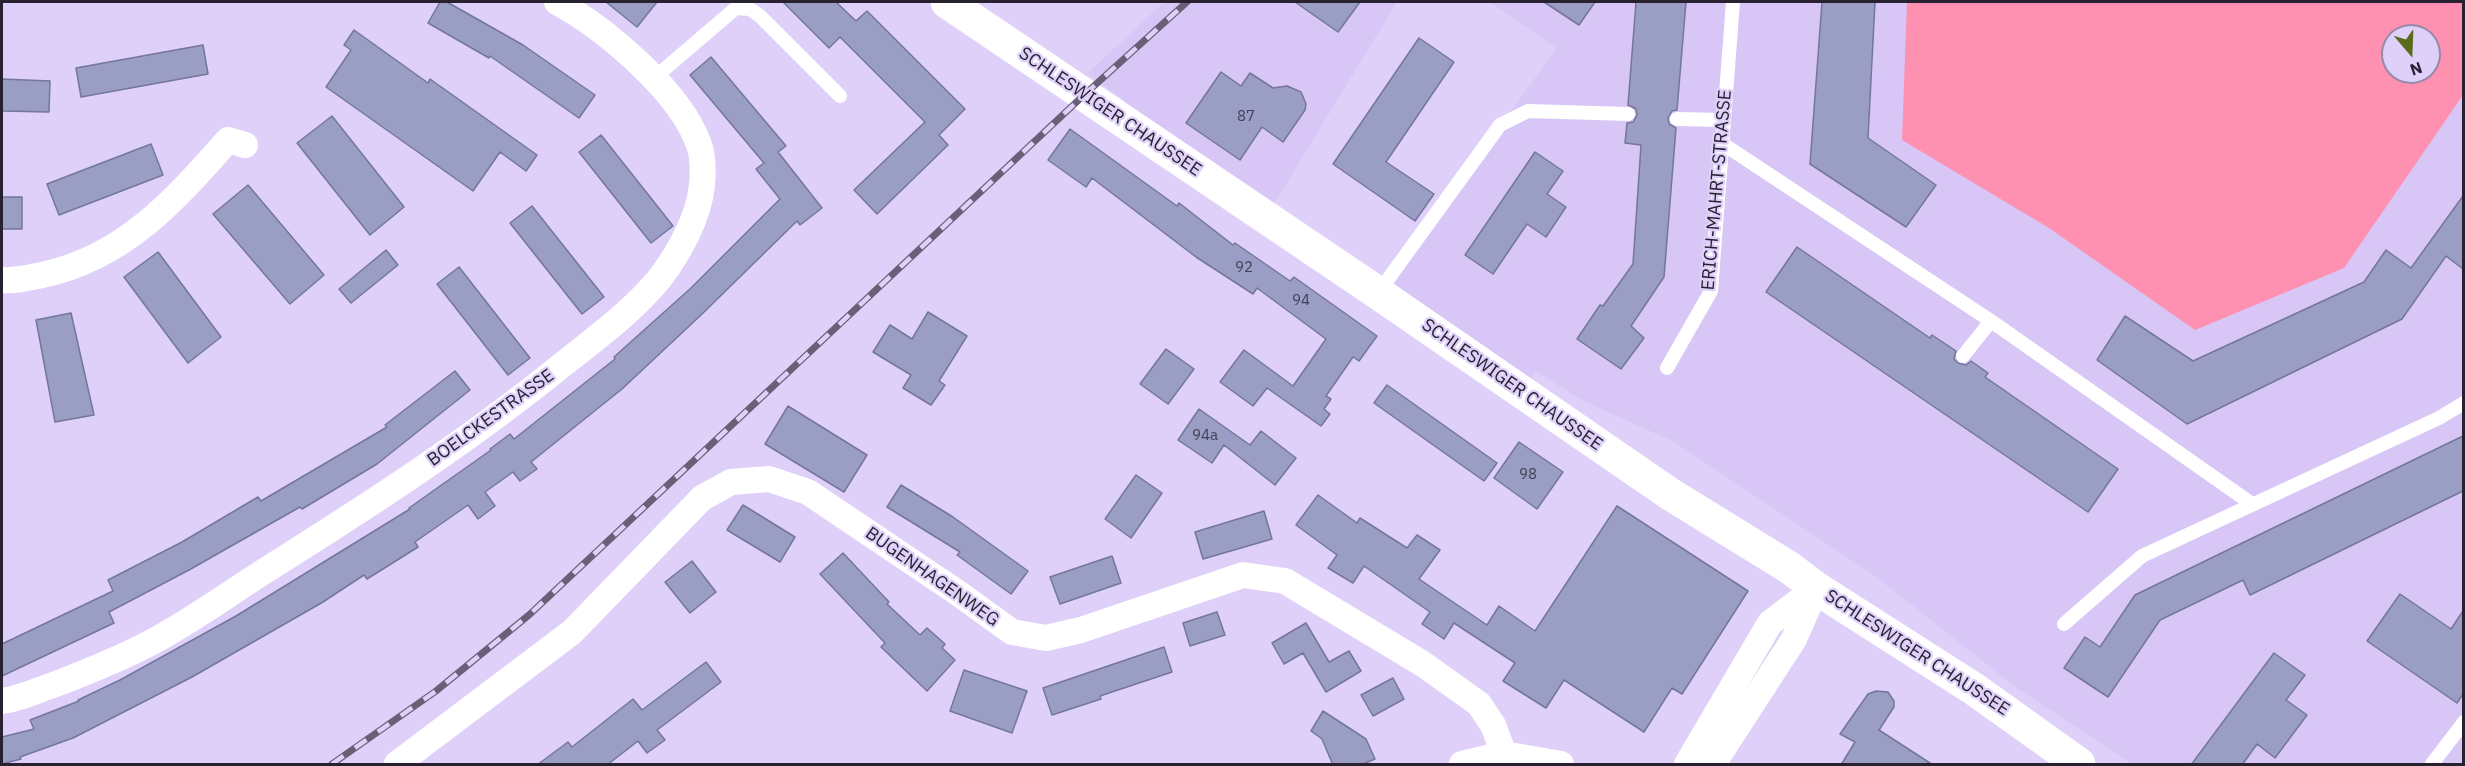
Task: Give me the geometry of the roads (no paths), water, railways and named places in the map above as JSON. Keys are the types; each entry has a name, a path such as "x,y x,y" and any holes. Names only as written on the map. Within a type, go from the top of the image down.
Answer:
{"main road":[{"name":"SCHLESWIGER CHAUSSEE","path":"947,2 1378,293 1670,494 1790,568 1816,588 1974,689 2079,765"}],"street":[{"name":"BOELCKESTRASSE","path":"2,701 14,699 70,678 150,643 358,513 504,412 617,321 659,278 682,242 695,211 702,186 700,147 681,107 617,45 574,11 557,2"},
{"path":"2,280 16,280 70,269 102,255 141,228 182,192 228,140 245,145"},
{"name":"BUGENHAGENWEG","path":"397,765 572,632 702,498 731,482 769,479 808,492 958,593 1011,632 1046,638 1081,630 1243,575 1285,580 1423,664 1479,704 1493,725 1504,754"},
{"path":"1687,765 1770,623 1816,588"},
{"path":"1713,765 1794,639 1816,588"},
{"path":"1462,765 1504,754 1562,765"}],"lane":[{"name":"ERICH-MAHRT-STRASSE","path":"1667,368 1711,291 1733,2"},
{"path":"653,79 724,16 736,8 743,8 750,9 760,16 840,96"},
{"path":"1378,293 1500,126 1528,111 1628,114"},
{"path":"1677,119 1724,120"},
{"path":"1723,144 1991,321 2252,504"},
{"path":"1964,356 1991,321"},
{"path":"2064,624 2142,556 2439,418 2463,403"},
{"path":"2432,765 2463,722"}],"railway":[{"path":"332,764 436,691 529,615 1084,95 1187,2"}]}
